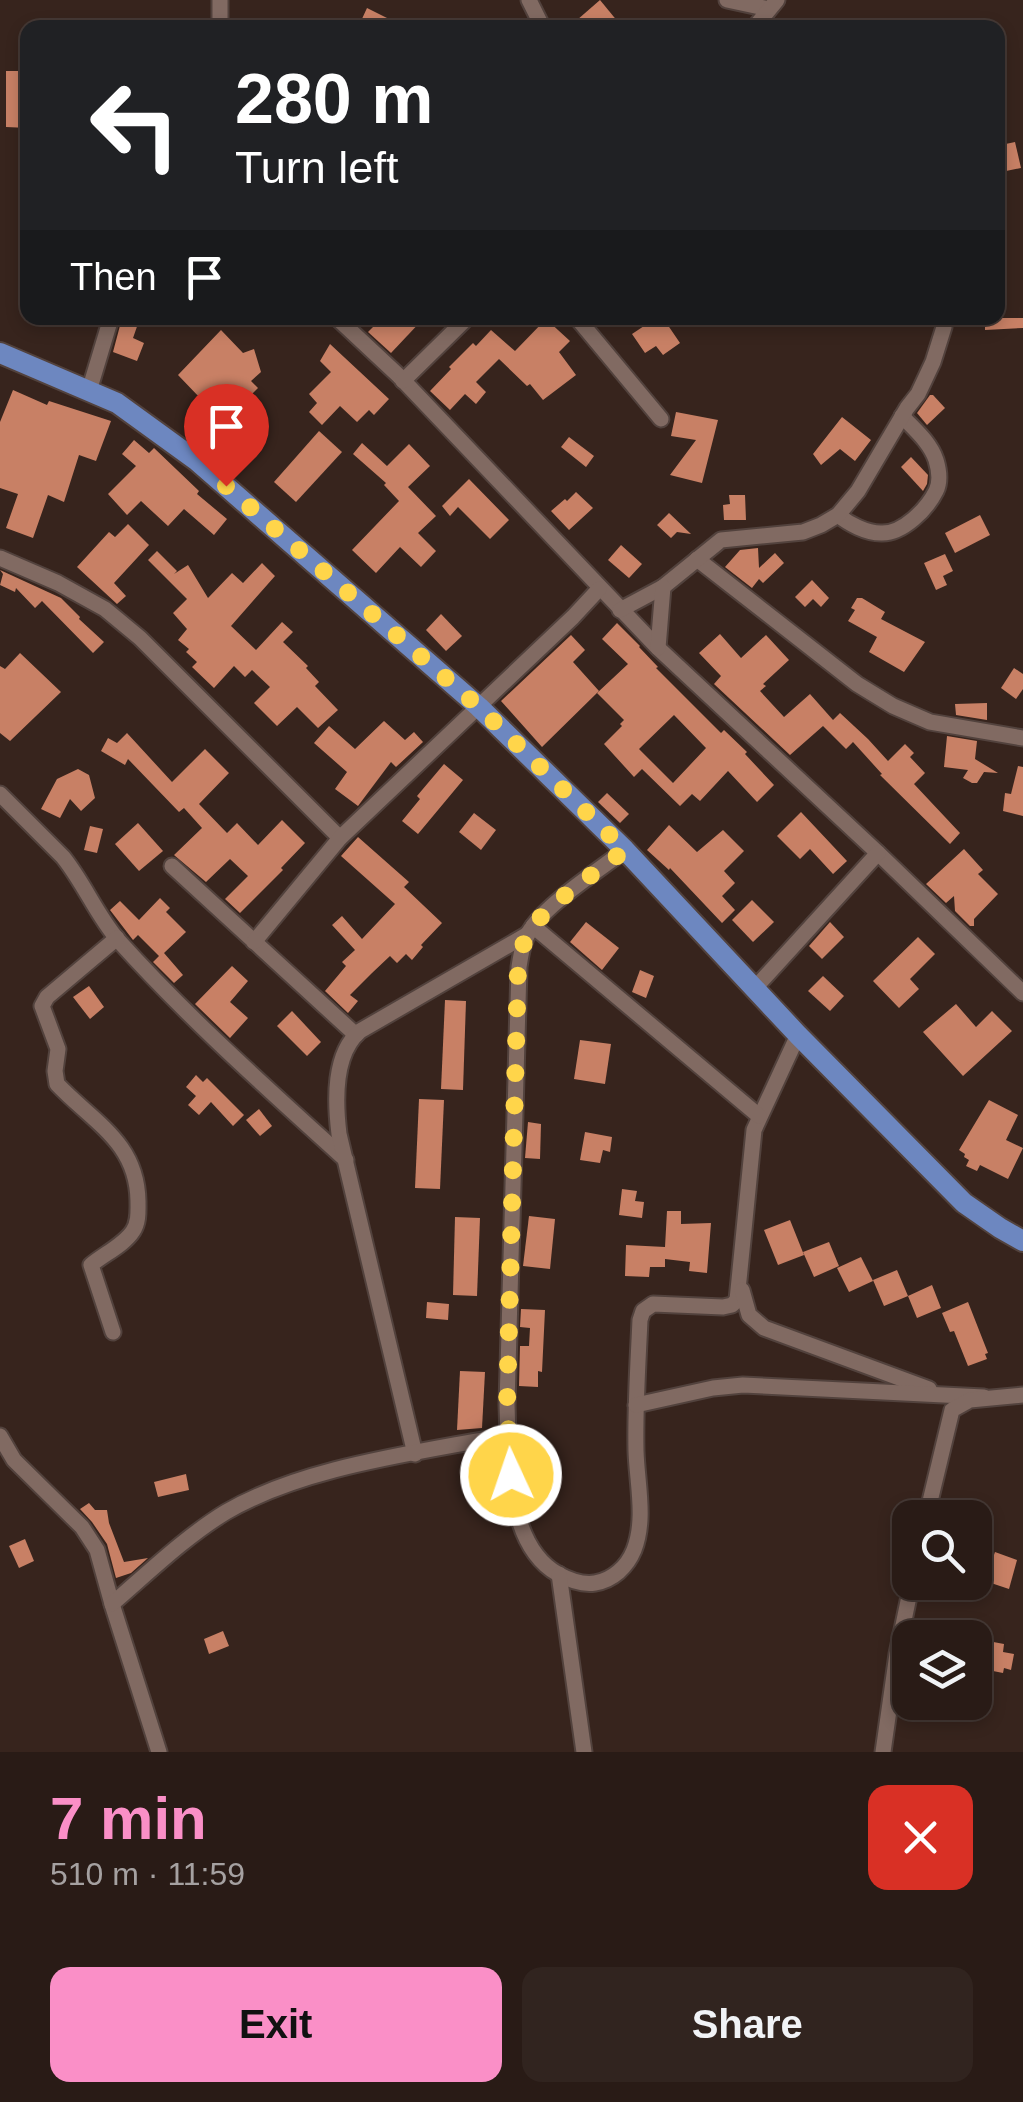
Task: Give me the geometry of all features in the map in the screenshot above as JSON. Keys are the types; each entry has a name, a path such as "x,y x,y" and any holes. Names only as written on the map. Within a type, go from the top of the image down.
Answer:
{"main road":[{"path":"0,353 117,402 198,461 479,707 625,850 798,1035 964,1202 1023,1241"}],"street":[{"path":"727,0 764,17"},
{"path":"89,390 109,325"},
{"path":"344,325 403,380 658,648 1023,993"},
{"path":"403,380 460,325"},
{"path":"583,325 661,419"},
{"path":"620,610 664,587 721,540 802,532 838,515 858,492 918,394 944,325"},
{"path":"838,515 848,524 883,534 907,525 936,492 939,473 935,456 902,416"},
{"path":"0,558 105,609 340,838"},
{"path":"697,559 857,684 893,706 930,722 1023,738"},
{"path":"658,648 664,587"},
{"path":"254,942 340,838 600,589"},
{"path":"0,794 63,857 98,915 201,1028 346,1160"},
{"path":"415,1454 336,1114 344,1052 356,1034 530,930 550,909 625,850"},
{"path":"754,988 878,852"},
{"path":"172,866 356,1034"},
{"path":"530,930 759,1116"},
{"path":"530,930 518,967 508,1435 513,1496 525,1534 546,1567 572,1581 593,1583 617,1574 634,1549 640,1523 636,1405 640,1320 643,1311 653,1304 732,1305 737,1300 752,1142 759,1116 798,1035"},
{"path":"112,1332 91,1265 134,1230 138,1182 134,1167 110,1133 57,1084 57,1042 42,1006 46,997 117,938"},
{"path":"739,1281 748,1312 764,1328 947,1395"},
{"path":"636,1405 713,1388 743,1386 984,1397 1023,1395"},
{"path":"930,1500 952,1410 984,1397"},
{"path":"112,1604 203,1528 244,1503 314,1474 508,1435"},
{"path":"0,1436 14,1460 90,1536 160,1752"},
{"path":"559,1574 584,1752"},
{"path":"882,1752 908,1600"}],"building":[{"path":"600,0 616,20 577,20"},
{"path":"367,8 391,20 361,20"},
{"path":"6,71 20,71 20,128 6,127"},
{"path":"1015,142 1021,168 1006,171 1005,144"},
{"path":"1005,318 1023,318 1023,328 985,330 985,325 1005,325"},
{"path":"120,325 138,325 133,338 144,343 137,361 113,352"},
{"path":"375,325 417,325 391,353 368,332"},
{"path":"540,325 553,325 570,341 559,352 576,375 543,400 499,359 476,382 486,392 476,404 465,394 450,410 430,391 473,343 476,346 491,330 515,351"},
{"path":"646,325 668,325 680,343 663,355 656,346 645,353 632,334"},
{"path":"221,330 243,353 254,349 261,372 251,381 258,388 221,425 178,375"},
{"path":"330,344 389,399 374,415 369,410 357,422 340,406 322,425 309,412 317,403 309,394 331,372 320,361"},
{"path":"13,390 47,405 49,401 111,421 96,461 79,455 64,502 48,495 33,538 6,528 18,494 0,488 0,422"},
{"path":"930,395 945,408 927,425 917,413"},
{"path":"676,412 718,420 702,483 670,475 696,440 671,436"},
{"path":"842,417 871,440 855,461 840,449 821,465 813,454"},
{"path":"319,431 342,452 296,502 274,482"},
{"path":"569,437 594,456 586,467 561,447"},
{"path":"134,440 149,453 154,448 227,519 214,535 184,509 168,526 141,501 127,515 108,494 136,466 122,454"},
{"path":"362,443 387,466 409,444 430,466 408,487 436,516 418,533 436,551 421,567 400,547 376,573 352,550 399,501 386,483 353,454"},
{"path":"911,457 928,475 923,491 901,467"},
{"path":"469,479 509,520 490,539 458,507 450,516 442,506"},
{"path":"576,492 593,508 569,530 551,511"},
{"path":"729,495 745,495 746,520 724,520 723,505 730,504"},
{"path":"669,513 691,534 677,532 671,538 657,525"},
{"path":"980,515 990,535 955,553 945,533"},
{"path":"128,524 149,545 114,583 126,596 117,604 77,567 109,532 115,537"},
{"path":"621,545 642,564 629,578 608,560"},
{"path":"758,548 759,568 775,553 784,563 752,588 725,567 740,550"},
{"path":"157,551 177,571 174,574 188,565 208,598 232,573 243,583 262,563 275,576 231,626 256,650 282,622 293,632 283,642 308,666 319,682 315,686 338,710 318,728 297,707 277,726 254,703 270,687 252,670 245,677 234,666 214,688 192,667 197,662 178,640 187,629 173,613 187,599 148,560"},
{"path":"945,554 953,571 943,576 947,585 936,590 924,563"},
{"path":"0,570 61,598 104,642 93,653 42,601 35,608 16,588 15,592 0,585"},
{"path":"812,580 829,598 821,607 813,599 805,607 795,597"},
{"path":"857,598 885,612 881,619 925,642 904,672 869,652 877,637 848,621"},
{"path":"441,614 462,636 446,651 426,630"},
{"path":"617,623 721,733 724,730 747,752 774,785 757,802 728,771 700,801 692,794 680,806 642,769 634,777 604,744 624,720 597,693 628,664 602,639","holes":["674,715 706,748 673,783 639,749"]},
{"path":"720,634 741,658 766,635 789,660 760,691 784,717 810,694 833,720 840,713 888,761 905,744 914,753 910,757 925,773 914,784 960,833 950,844 880,775 853,742 846,749 823,726 790,755 714,684 721,676 699,653"},
{"path":"571,635 585,650 573,662 599,691 542,747 501,701"},
{"path":"20,653 61,692 10,741 0,733 0,666 5,669"},
{"path":"1014,668 1023,674 1023,689 1016,699 1001,688"},
{"path":"987,703 987,720 956,715 955,704"},
{"path":"384,721 405,740 414,732 423,742 396,767 391,762 358,806 335,789 347,772 314,743 329,726 355,749"},
{"path":"127,733 172,782 205,749 229,773 199,804 227,833 237,823 258,845 282,820 305,843 240,913 225,899 248,876 230,859 206,882 174,855 202,828 184,808 179,812 128,759 125,765 101,751 108,738 117,743"},
{"path":"947,736 977,741 975,759 998,773 984,772 977,783 972,783 963,778 968,770 944,767"},
{"path":"444,764 463,780 418,834 402,821"},
{"path":"1018,766 1023,767 1023,816 1003,811 1005,793 1011,794"},
{"path":"78,769 89,775 95,798 81,811 70,799 60,818 41,809 57,779"},
{"path":"607,793 629,814 620,823 598,802"},
{"path":"801,812 847,861 833,874 810,849 800,859 777,836"},
{"path":"474,813 496,830 481,850 459,832"},
{"path":"138,823 163,851 139,871 115,844"},
{"path":"669,825 697,852 723,830 744,851 724,871 735,883 722,896 735,910 722,923 670,868 647,850"},
{"path":"90,826 103,829 97,853 84,850"},
{"path":"358,837 409,882 404,887 442,923 412,960 406,954 397,963 390,956 372,973 350,995 358,1001 348,1013 325,991 346,966 342,962 355,950 332,925 342,916 362,939 395,904 341,856"},
{"path":"964,849 983,870 978,874 998,894 974,919 974,926 955,911 954,896 946,903 926,884"},
{"path":"160,898 170,908 166,912 186,932 164,953 183,975 174,983 153,962 159,956 138,935 133,940 110,910 120,901 139,920"},
{"path":"752,900 774,922 753,942 732,920"},
{"path":"586,922 619,948 602,970 570,942"},
{"path":"830,922 844,937 822,959 809,946"},
{"path":"918,937 935,954 910,979 919,989 899,1008 873,981"},
{"path":"232,966 248,981 230,1002 248,1018 230,1038 195,1004"},
{"path":"640,970 654,976 646,998 632,992"},
{"path":"823,976 844,996 830,1011 808,991"},
{"path":"89,986 104,1007 90,1019 73,997"},
{"path":"445,1000 466,1001 463,1090 441,1089"},
{"path":"956,1004 976,1027 992,1011 1012,1031 963,1076 923,1032"},
{"path":"292,1011 321,1042 307,1056 277,1026"},
{"path":"580,1040 611,1044 605,1084 574,1079"},
{"path":"196,1075 203,1082 207,1078 244,1115 233,1126 211,1102 199,1115 188,1105 196,1096 186,1087"},
{"path":"419,1099 444,1100 440,1189 415,1188"},
{"path":"989,1100 1018,1115 1006,1140 1023,1148 1008,1179 980,1165 977,1171 966,1166 969,1160 959,1150"},
{"path":"259,1109 272,1126 260,1136 246,1120"},
{"path":"528,1122 541,1124 540,1159 525,1158"},
{"path":"585,1132 612,1137 610,1152 603,1150 600,1163 580,1160"},
{"path":"622,1189 637,1191 635,1201 644,1202 642,1218 619,1215"},
{"path":"667,1211 681,1211 681,1224 711,1223 707,1273 689,1271 690,1262 665,1259 665,1267 650,1267 649,1277 625,1276 626,1245 665,1247"},
{"path":"529,1216 555,1219 550,1269 523,1266"},
{"path":"455,1217 480,1218 477,1296 453,1295"},
{"path":"790,1220 804,1255 778,1265 764,1230"},
{"path":"829,1242 839,1266 814,1277 803,1252"},
{"path":"861,1257 873,1281 849,1292 837,1268"},
{"path":"897,1270 908,1296 884,1306 873,1280"},
{"path":"932,1285 941,1308 917,1318 908,1296"},
{"path":"427,1302 449,1304 448,1320 426,1318"},
{"path":"968,1302 988,1353 987,1359 968,1366 942,1313"},
{"path":"521,1309 545,1310 538,1387 519,1386 520,1346 529,1346 530,1328 520,1327"},
{"path":"460,1371 485,1372 482,1428 457,1430"},
{"path":"519,1435 539,1436 537,1467 521,1466"},
{"path":"186,1474 189,1490 158,1497 154,1482"},
{"path":"89,1503 95,1510 107,1510 124,1562 148,1558 131,1573 116,1578 107,1544 80,1509"},
{"path":"25,1539 34,1561 19,1568 9,1546"},
{"path":"995,1552 1017,1560 1009,1589 992,1583"},
{"path":"223,1631 229,1646 209,1654 204,1639"},
{"path":"992,1642 1004,1644 1003,1652 1014,1654 1011,1670 1004,1668 1003,1673 992,1671"}],"route":[{"path":"226,486 479,707 625,850 540,918 524,942 518,967 507,1405 511,1475"}]}
